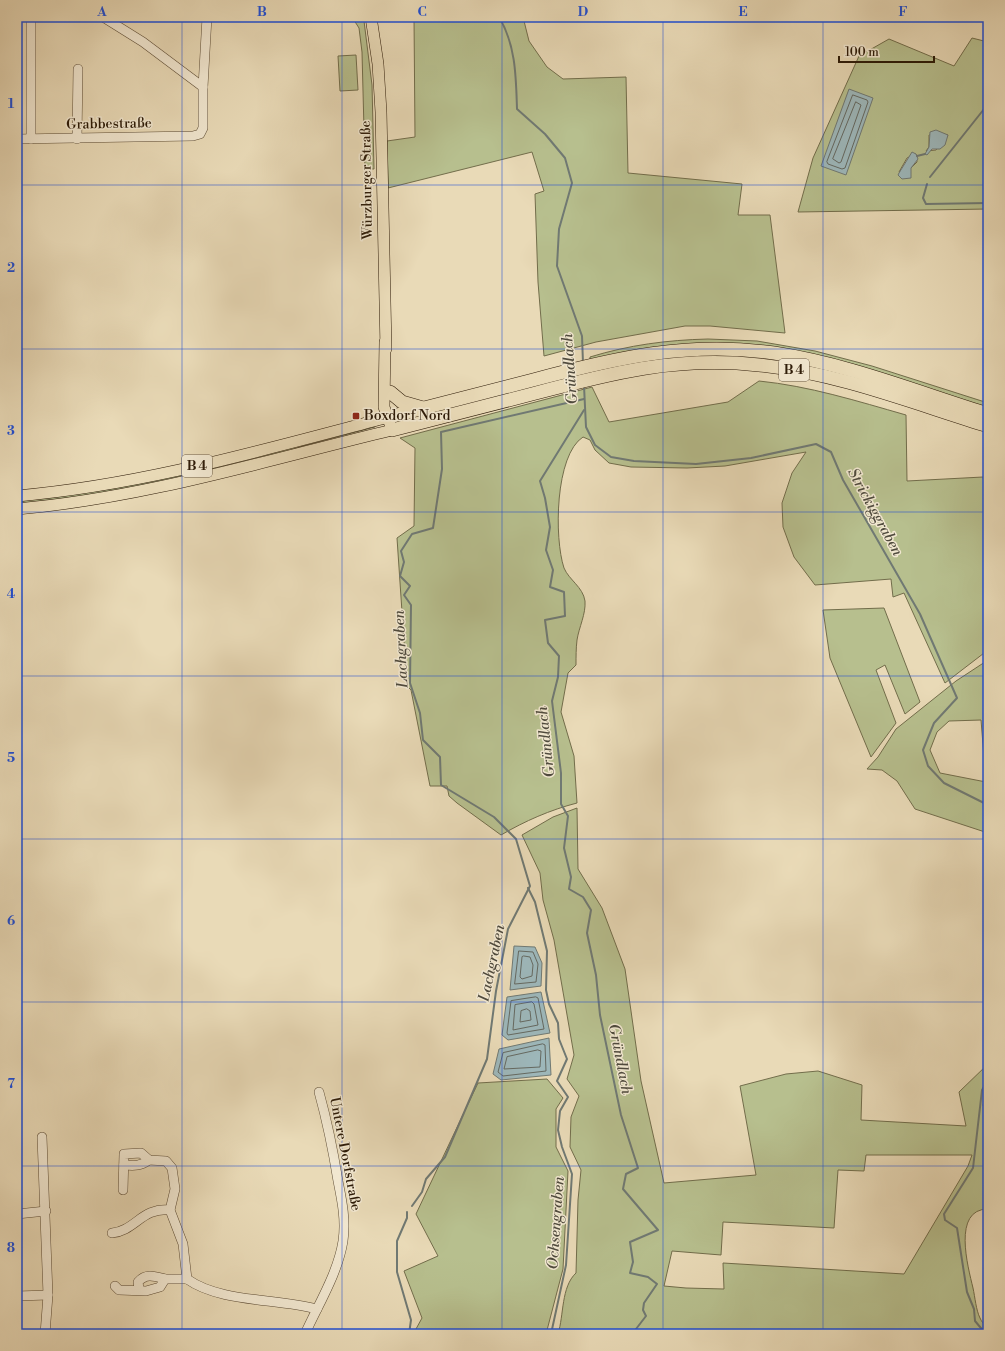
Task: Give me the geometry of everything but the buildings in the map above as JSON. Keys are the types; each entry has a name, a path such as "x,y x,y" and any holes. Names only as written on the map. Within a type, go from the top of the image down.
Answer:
{"highway":[{"name":"B 4","path":"389,417 575,369 641,354 684,350 732,349 773,353 855,370 988,414"},
{"name":"B 4","path":"392,430 577,382 640,368 673,364 720,362 761,365 803,372 856,384 988,426"},
{"path":"390,392 402,402 423,408"}],"main road":[{"name":"Würzburger Straße","path":"371,17 378,64 381,112 385,342 384,401 392,430"},
{"name":"Würzburger Straße","path":"385,342 392,405 389,417"},
{"name":"B 4","path":"17,496 149,477 389,417"},
{"name":"B 4","path":"17,509 93,500 149,490 235,471 392,430"}],"street":[{"path":"30,139 31,17"},
{"path":"103,17 143,42 203,86"},
{"path":"203,86 206,17"},
{"path":"77,139 78,69"},
{"name":"Grabbestraße","path":"17,139 193,136 200,134 203,128 203,86"},
{"name":"Untere Dorfstraße","path":"305,1334 333,1273 343,1242 344,1220 330,1133 319,1092"},
{"path":"42,1137 48,1295 45,1334"},
{"path":"123,1190 124,1154 129,1152 141,1153 149,1160 166,1161 172,1168 175,1189 170,1210 183,1244 187,1279"},
{"path":"124,1164 133,1166 144,1164 149,1160"},
{"path":"112,1233 120,1232 153,1210 170,1210"},
{"path":"17,1214 46,1211"},
{"path":"139,1289 138,1282 143,1277 152,1275 165,1279 187,1279 207,1290 240,1297 296,1303 317,1309"},
{"path":"115,1286 119,1290 133,1291 139,1289 146,1291 160,1288 165,1279"},
{"path":"17,1296 48,1295"}],"green space":[{"path":"352,17 363,17 364,21 372,85 374,169 365,169 362,52 359,28"},
{"path":"414,17 523,17 529,41 547,67 563,79 626,77 628,173 742,184 738,215 770,215 785,333 710,326 685,326 596,342 544,356 538,282 535,194 544,191 532,152 388,188 387,141 415,137"},
{"path":"972,38 988,42 988,209 798,212 813,158 859,56 889,39 954,66","holes":["929,135 948,135 936,150 926,151 929,147","916,154 917,162 911,168 899,172 907,158"]},
{"path":"356,55 358,90 340,91 338,56"},
{"path":"708,339 757,341 815,351 872,366 988,403 988,409 791,352 590,361 590,357 634,346 663,342"},
{"path":"759,381 815,390 906,415 907,481 983,477 988,504 988,650 945,683 904,593 893,597 891,579 815,585 794,557 783,527 782,503 792,473 806,452 725,466 687,468 631,467 609,463 595,450 590,440 583,437 574,447 567,461 562,478 558,518 561,554 564,568 582,592 585,601 577,640 576,665 568,673 561,712 574,756 577,803 538,816 501,835 449,796 447,786 430,786 411,690 407,686 397,538 414,526 415,448 400,438 592,387 609,422 728,402"},
{"path":"375,424 375,427 303,446 278,455 120,492 17,505 17,502 41,498"},
{"path":"884,608 920,702 905,714 885,665 876,670 896,723 871,757 830,658 823,610"},
{"path":"988,660 988,833 915,809 897,781 882,770 867,769 878,757 896,729 956,681","holes":["981,720 986,782 940,773 930,750 937,732 949,721"]},
{"path":"577,808 578,869 602,908 625,969 641,1081 664,1183 756,1175 740,1086 786,1074 818,1071 862,1085 861,1120 966,1126 959,1092 988,1064 988,1092 983,1105 988,1118 988,1209 977,1212 970,1218 966,1228 965,1241 968,1267 977,1307 980,1318 987,1329 988,1334 558,1334 565,1293 571,1279 576,1273 578,1200 581,1170 570,1147 571,1117 579,1096 567,1079 574,1055 554,940 543,900 540,873 522,835 553,817","holes":["866,1155 972,1155 968,1166 904,1274 723,1263 724,1289 664,1286 672,1251 721,1255 723,1222 834,1228 838,1170 864,1171"]},
{"path":"547,1079 563,1098 556,1109 556,1147 568,1171 563,1269 546,1334 417,1334 416,1329 422,1318 404,1271 438,1256 416,1214 478,1083"}],"water":[{"path":"849,89 873,98 846,175 821,166"},
{"path":"936,130 948,135 945,145 940,149 932,149 927,155 925,154 929,147 930,132"},
{"path":"912,152 916,154 918,159 911,168 911,178 902,179 898,175"},
{"path":"514,946 535,947 542,963 541,986 510,990"},
{"path":"541,992 550,1033 508,1040 502,1035 507,997"},
{"path":"549,1038 551,1075 501,1080 493,1074 499,1049"}],"waterway":[{"name":"Gründlach","path":"499,17 505,28 512,50 517,109 545,134 565,158 572,183 559,229 557,266 582,336 583,363"},
{"path":"930,177 988,104"},
{"path":"917,156 925,154"},
{"path":"927,184 923,198 926,204 988,203"},
{"name":"Strickiggraben","path":"584,386 586,427 595,445 611,457 634,461 696,464 751,458 816,444 831,452 843,480 920,614 957,698 934,723 923,750 928,766 944,783 988,805"},
{"name":"Lachgraben","path":"412,1206 422,1192 426,1179 445,1157 487,1059 496,991 508,929 530,886 516,839 494,817 441,785 440,757 423,740 420,713 410,683 411,605 404,595 410,586 400,576 404,562 401,551 412,534 433,528 442,469 441,432 584,399"},
{"name":"Gründlach","path":"584,410 540,481 545,498 550,527 546,550 553,570 550,587 564,592 565,616 545,620 548,643 559,656 558,677 552,701 561,773 561,804 568,816 564,848 571,877 569,889 583,897 591,910 587,933 596,975 600,1015 621,1115 638,1168 626,1174 623,1189 658,1230 630,1242 633,1262 630,1273 648,1277 657,1284 644,1303 643,1310 646,1316 636,1329 640,1334"},
{"name":"Ochsengraben","path":"528,888 535,902 547,951 546,990 549,1004 558,1023 559,1039 567,1059 557,1081 568,1097 560,1111 558,1130 562,1147 572,1174 566,1265 551,1334"},
{"path":"986,1334 975,1321 974,1309 967,1292 957,1228 945,1220 944,1214 973,1168 982,1090 988,1080"},
{"name":"Lachgraben","path":"407,1212 407,1218 397,1241 397,1272 411,1320 409,1334"}],"place":[{"name":"Boxdorf Nord","path":"356,416"}]}
